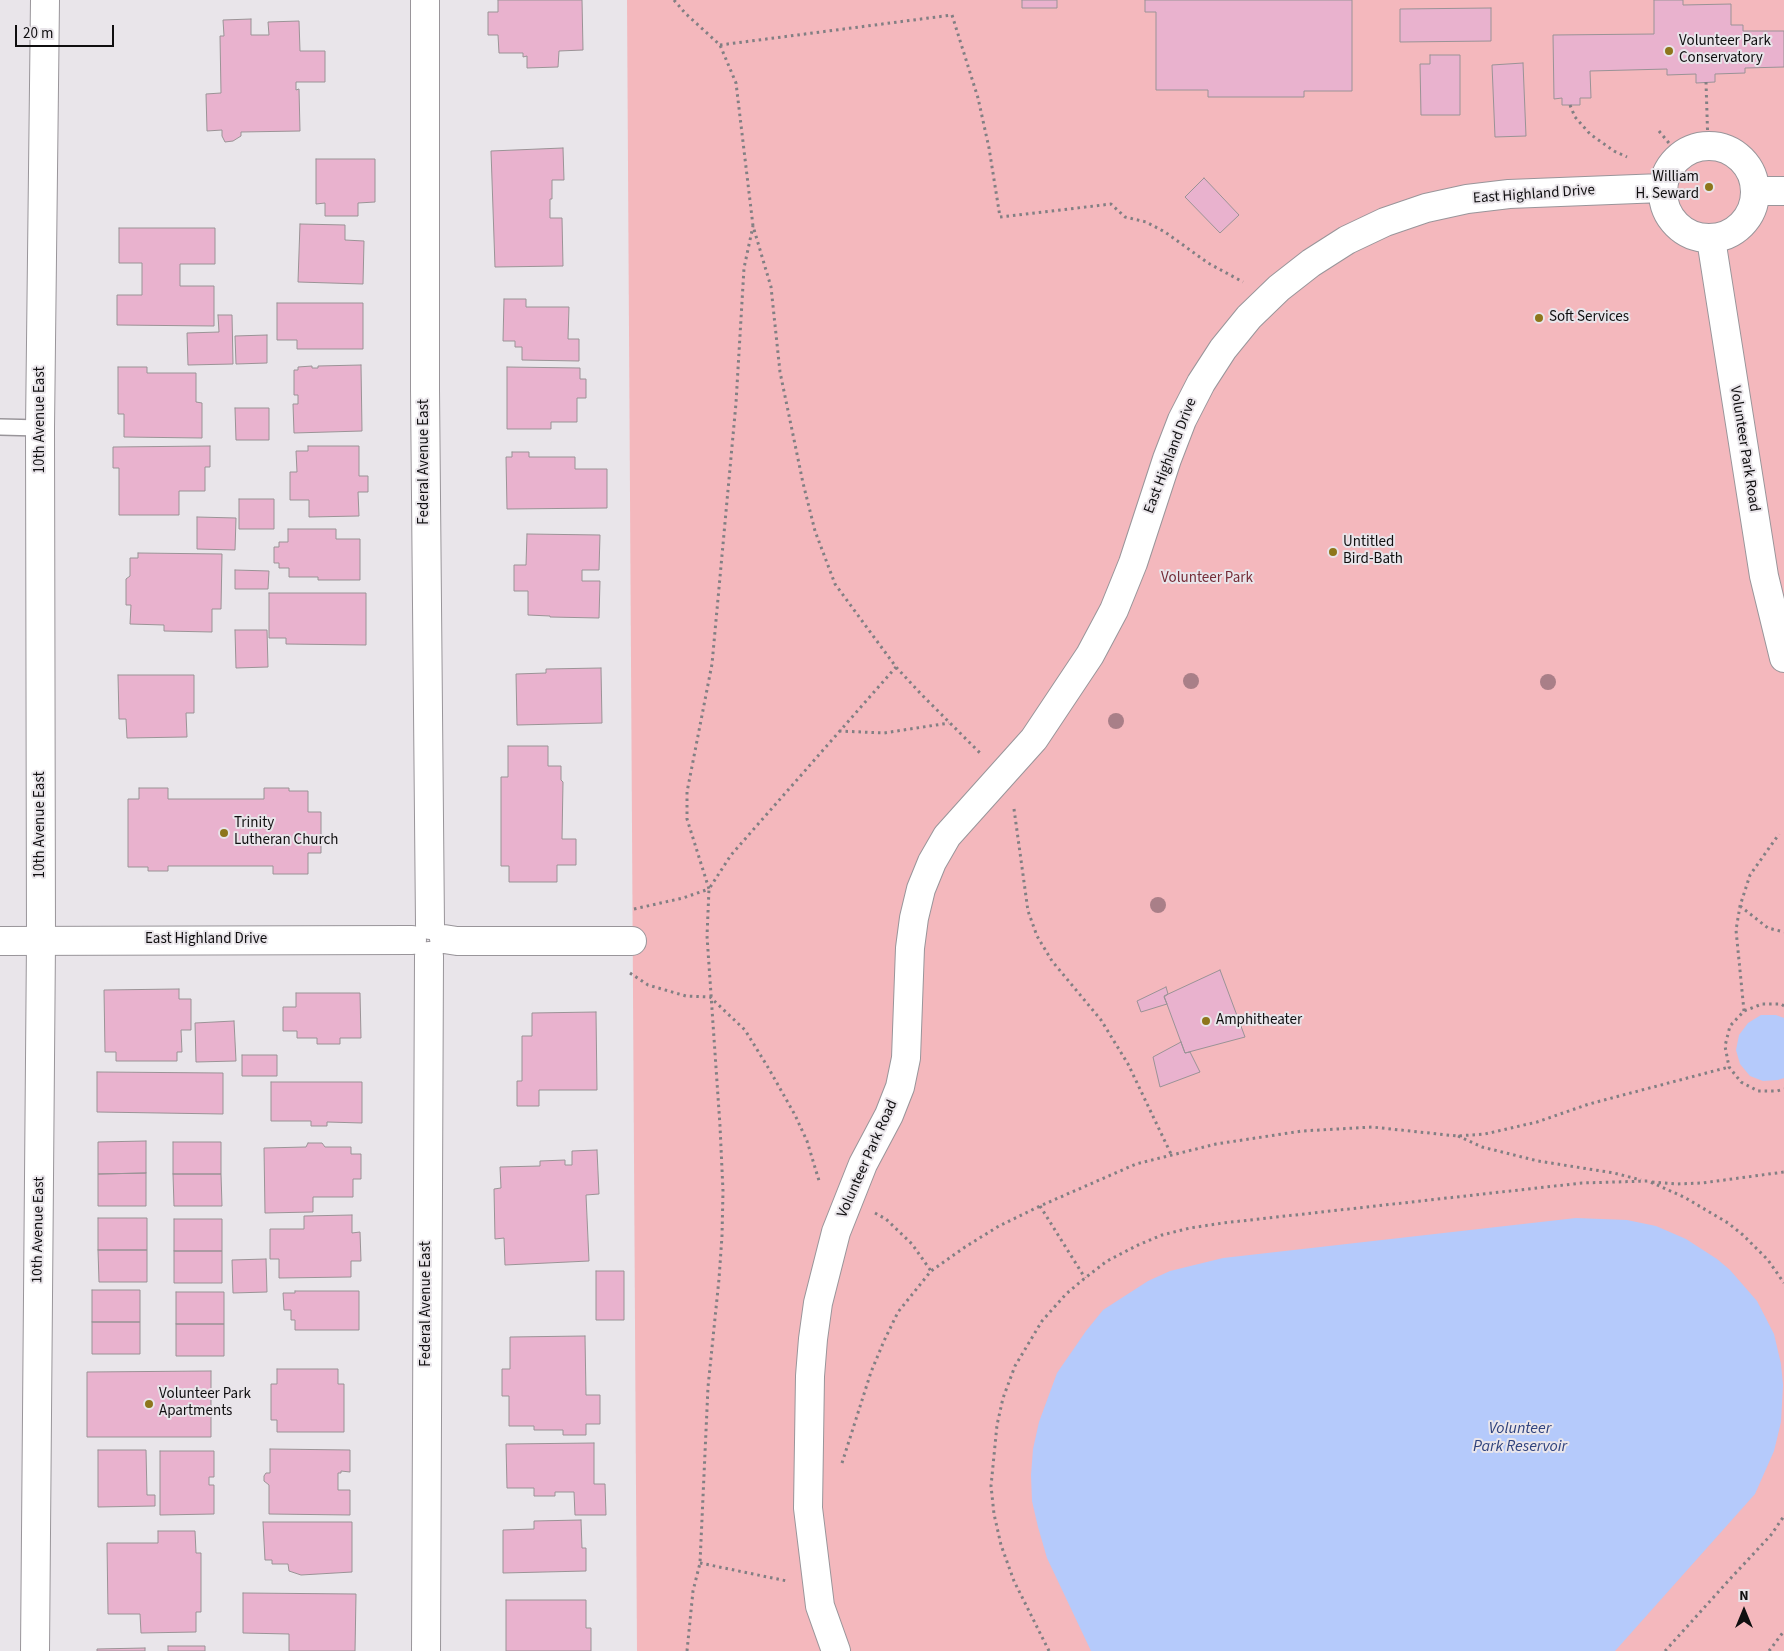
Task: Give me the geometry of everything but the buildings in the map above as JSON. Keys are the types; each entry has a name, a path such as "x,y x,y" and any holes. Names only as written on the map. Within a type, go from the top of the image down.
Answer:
{"street":[{"name":"10th Avenue East","path":"35,1651 41,942 40,428 45,0"},
{"name":"Federal Avenue East","path":"425,0 425,390 429,940 426,1651"},
{"path":"1708,146 1732,152 1745,162 1753,175 1756,191 1754,205 1748,218 1738,229 1725,236 1710,239 1695,237 1681,229 1670,218 1664,204 1662,188 1666,173 1675,160 1688,151 1708,146"},
{"name":"East Highland Drive","path":"992,768 1034,738 1090,655 1114,610 1133,563 1167,459 1182,420 1200,383 1223,349 1249,317 1269,297 1311,262 1347,240 1385,222 1426,208 1467,198 1509,194 1662,188"},
{"path":"1756,191 1784,191"},
{"name":"Volunteer Park Road","path":"1710,239 1764,576 1784,658"},
{"name":"Volunteer Park Road","path":"836,1651 820,1606 808,1508 810,1376 818,1303 836,1232 836,1195 863,1164 889,1115 900,1087 906,1058 910,948 914,918 921,889 932,862 947,836 992,768"},
{"name":"East Highland Drive","path":"0,942 632,941"}],"lane":[{"path":"0,427 40,428"}],"path":[{"path":"674,0 685,13 720,45 736,83 754,226 771,287 780,372 815,531 835,584 896,667 992,768"},
{"path":"720,45 952,15 978,98 989,148 1000,217 1111,204 1125,217 1146,222 1165,232 1208,262 1269,297"},
{"path":"1706,82 1708,146"},
{"path":"1570,105 1575,117 1590,134 1614,151 1632,159"},
{"path":"1659,131 1678,154"},
{"path":"688,1651 693,1591 700,1562 708,1387 719,1279 722,1227 720,1126 707,936 709,889 687,819 687,792 712,664 736,403 744,268 754,226"},
{"path":"632,910 683,898 709,889 732,855 838,731 896,667"},
{"path":"838,731 884,733 949,722"},
{"path":"1013,806 1028,911 1037,936 1052,961 1101,1020 1128,1064 1171,1154"},
{"path":"1744,1011 1736,930 1740,906 1750,875 1779,834"},
{"path":"1740,906 1768,928 1784,932"},
{"path":"630,973 648,985 686,996 710,997 744,1030 795,1115 836,1195 886,1220 912,1244 931,1271"},
{"path":"1784,1006 1781,1004 1762,1004 1744,1011 1730,1026 1725,1046 1729,1067 1741,1082 1758,1091 1777,1092 1784,1089"},
{"path":"840,1471 850,1434 871,1372 898,1312 931,1271 999,1226 1040,1206 1136,1164 1216,1144 1302,1131 1372,1127 1457,1136 1485,1134 1537,1122 1589,1104 1729,1067"},
{"path":"1457,1136 1482,1147 1538,1161 1614,1173 1648,1181 1676,1184 1702,1183 1784,1172"},
{"path":"1049,1651 1014,1581 1001,1545 994,1514 991,1486 993,1454 999,1416 1015,1366 1042,1321 1066,1294 1106,1261 1138,1245 1190,1228 1582,1183 1648,1181 1684,1197 1728,1223 1768,1260 1784,1283"},
{"path":"1040,1206 1084,1278"},
{"path":"1665,1651 1771,1535 1784,1516"},
{"path":"700,1562 789,1581"},
{"path":"1768,1651 1784,1631"}],"green space":[{"name":"Volunteer Park","path":"627,0 1784,0 1784,1651 637,1651"}],"water":[{"path":"1761,1015 1776,1015 1784,1018 1784,1078 1778,1080 1763,1081 1750,1076 1740,1064 1736,1050 1739,1035 1748,1023"},
{"name":"Volunteer Park Reservoir","path":"1576,1218 1627,1220 1656,1226 1686,1239 1717,1259 1730,1270 1757,1301 1774,1334 1781,1364 1783,1385 1781,1422 1774,1451 1755,1494 1615,1651 1091,1651 1047,1558 1032,1501 1031,1475 1033,1449 1039,1422 1057,1373 1103,1310 1148,1281 1170,1271 1223,1258"}],"place":[{"name":"Volunteer Park Conservatory","path":"1669,51"},
{"name":"William H. Seward","path":"1709,187"},
{"name":"Soft Services","path":"1539,318"},
{"name":"Untitled Bird-Bath","path":"1333,552"},
{"name":"Trinity Lutheran Church","path":"224,833"},
{"name":"Amphitheater","path":"1206,1021"},
{"name":"Volunteer Park Apartments","path":"149,1404"}]}
